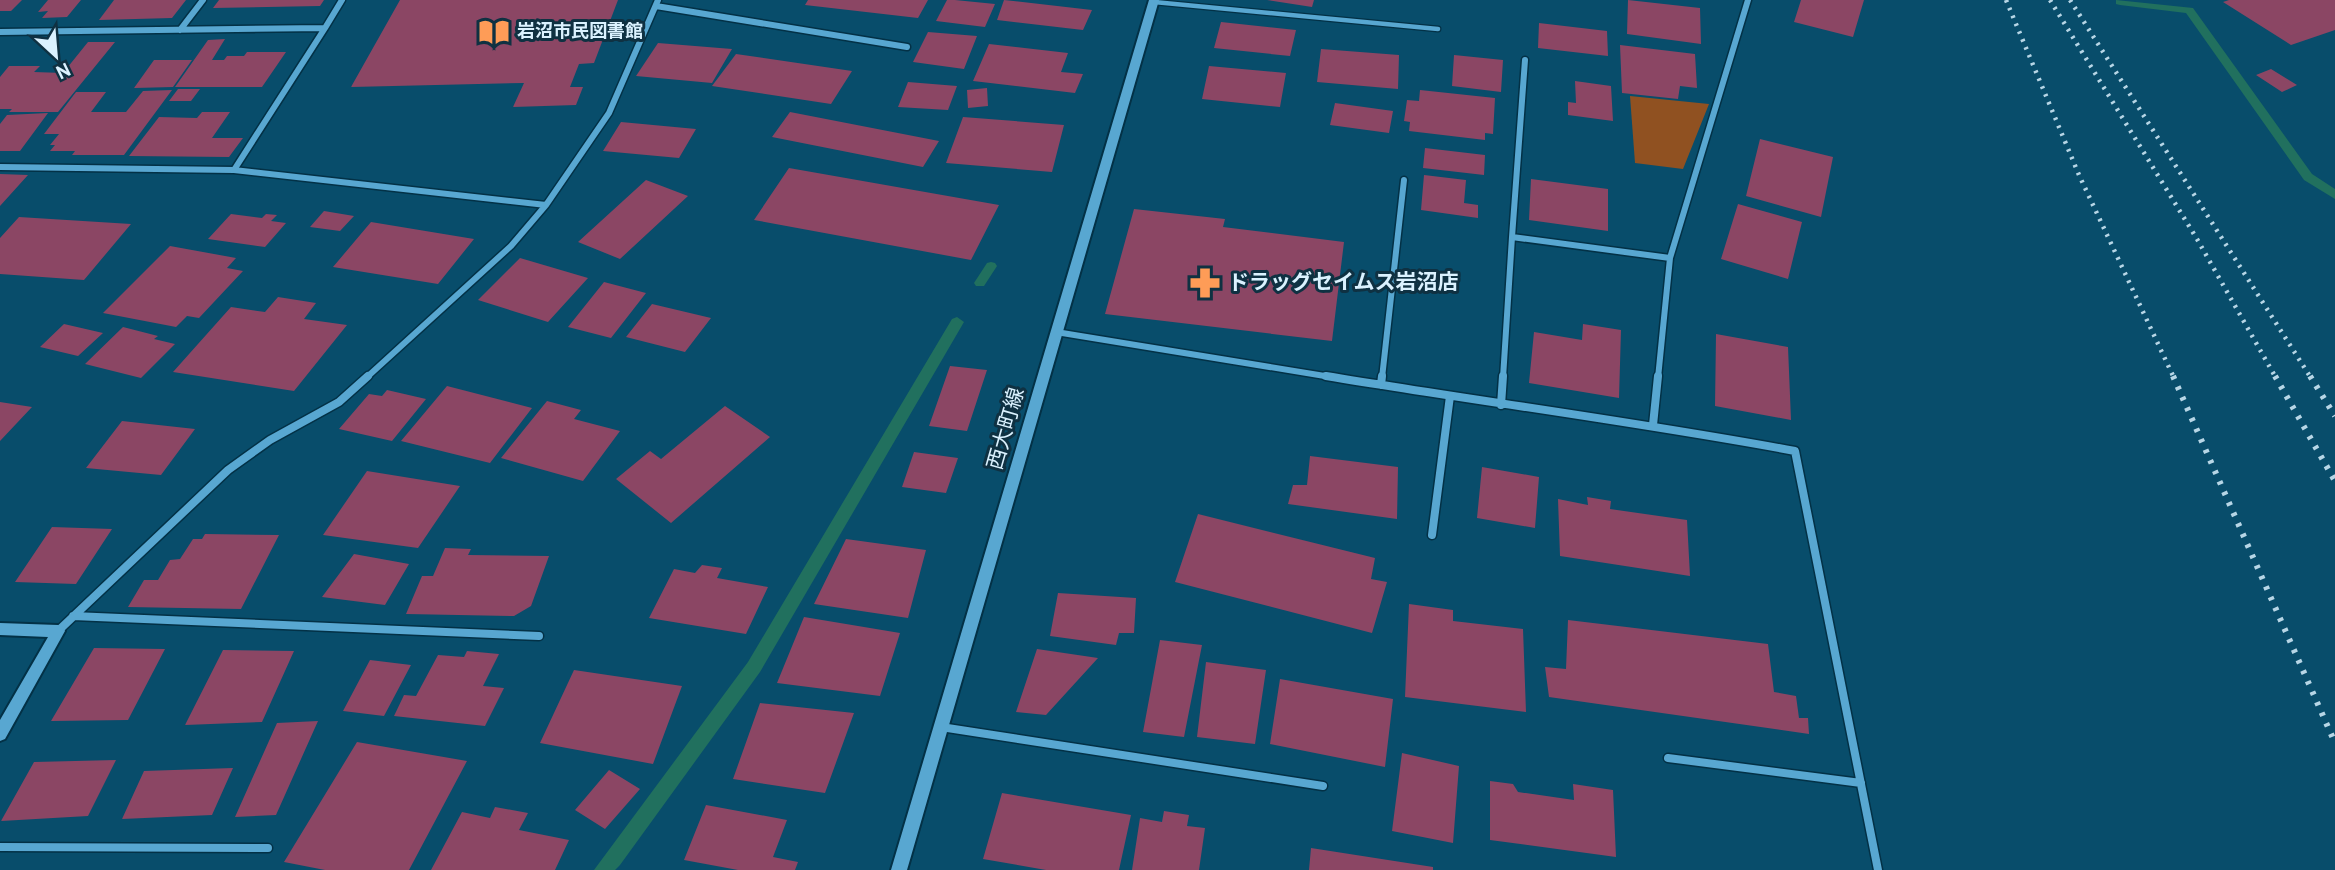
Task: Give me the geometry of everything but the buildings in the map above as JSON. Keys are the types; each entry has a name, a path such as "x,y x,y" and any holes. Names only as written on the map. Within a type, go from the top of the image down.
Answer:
{"street":[{"path":"180,30 203,0"},
{"path":"234,170 342,0"},
{"path":"1653,425 1670,258 1748,0"},
{"name":"西大町線","path":"899,870 1154,1"},
{"path":"0,734 58,631 73,616 228,470 270,440 339,402 447,307 511,246 546,205 609,113 657,3 907,47"},
{"path":"0,32 325,28"},
{"path":"1501,405 1525,60"},
{"path":"0,167 234,170 546,205"},
{"path":"1381,385 1404,180"},
{"path":"1512,237 1670,258"},
{"path":"1056,332 1501,405 1653,425 1795,451 1878,870"},
{"path":"1432,535 1450,396"},
{"path":"73,616 538,636"},
{"path":"0,629 58,631"},
{"path":"941,727 1323,786"},
{"path":"1668,758 1860,782"},
{"path":"0,847 268,848"}],"lane":[{"path":"1154,1 1438,29"}],"shaded area":[{"path":"1630,96 1709,104 1683,169 1635,163"}],"waterway":[{"path":"2120,2 2189,10 2308,177 2335,195"},
{"path":"980,283 991,266"},
{"path":"603,870 614,859 754,667 957,322"}],"railway":[{"path":"2006,0 2079,175 2174,378"},
{"path":"2050,0 2197,239 2276,378"},
{"path":"2070,0 2311,378"},
{"path":"2173,376 2335,743"},
{"path":"2275,376 2335,481"},
{"path":"2310,376 2335,416"}],"place":[{"name":"岩沼市民図書館","path":"494,32"},
{"name":"ドラッグセイムス岩沼店","path":"1205,283"}]}
